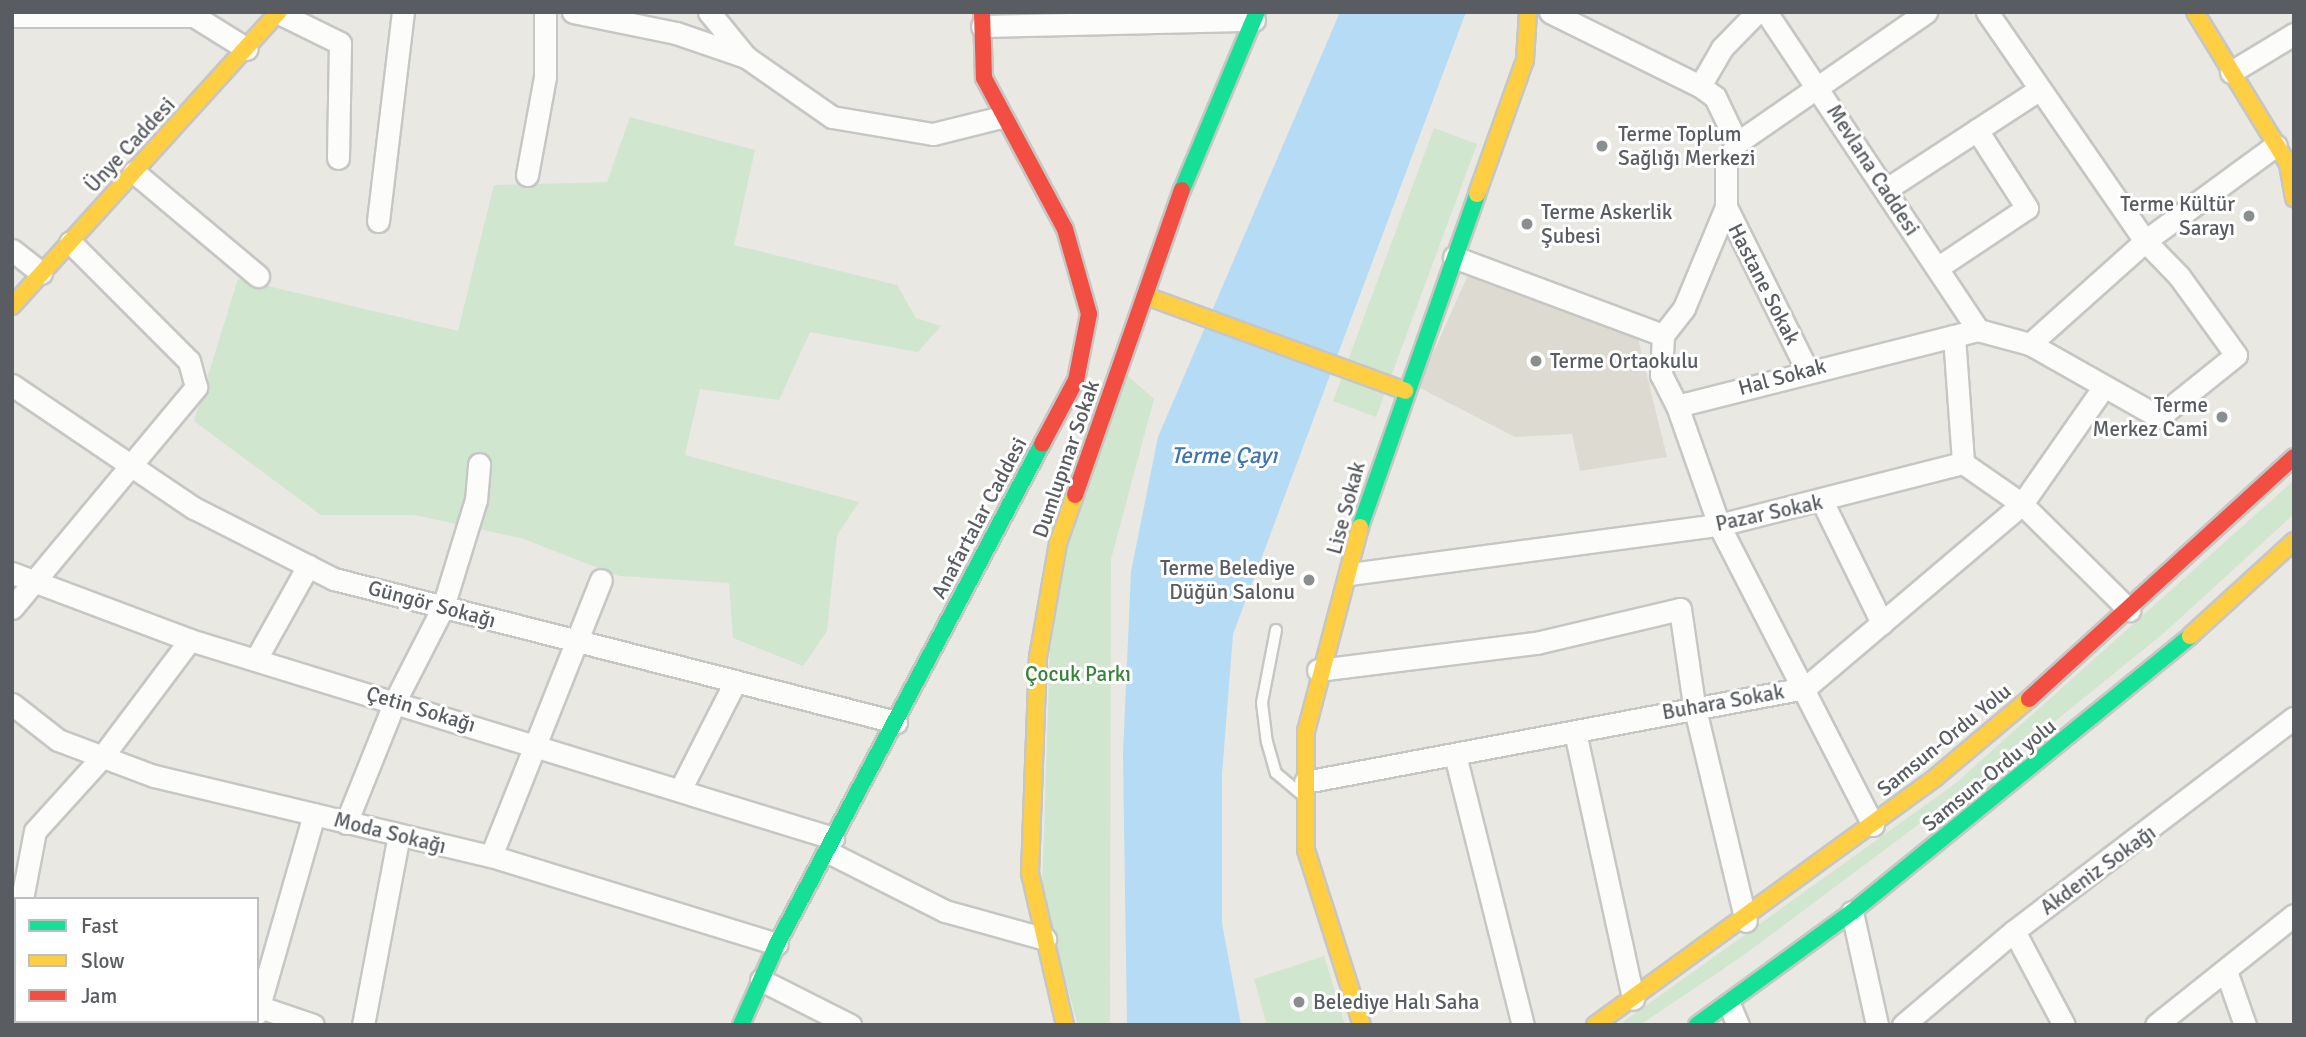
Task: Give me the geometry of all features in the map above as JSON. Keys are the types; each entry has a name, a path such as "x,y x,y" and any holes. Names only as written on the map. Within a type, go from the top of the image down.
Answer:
{"main road":[{"name":"Lise Sokak","path":"1362,1025 1306,850 1304,789 1318,670 1350,574 1366,502 1525,60 1528,12"},
{"path":"2195,12 2291,169 2294,181"},
{"name":"Ünye Caddesi","path":"12,306 279,13"},
{"name":"Dumlupınar Sokak","path":"1065,1025 1030,873 1038,657 1058,543 1194,156 1255,16"},
{"name":"Anafartalar Caddesi","path":"741,1025 777,944 1076,380 1089,314 1065,229 1001,117 984,78 982,19"},
{"path":"2291,169 2294,198"},
{"path":"1146,296 1405,391"},
{"path":"1089,314 1128,347"},
{"name":"Samsun-Ordu Yolu","path":"1595,1025 1746,920 1873,825 2129,610 2294,457"},
{"name":"Samsun-Ordu yolu","path":"1697,1025 1852,912 2157,667 2294,541"}],"street":[{"path":"379,221 402,12"},
{"path":"527,175 545,77 545,12"},
{"path":"573,12 676,33 746,57"},
{"path":"709,12 746,57 832,117 933,134 1001,117"},
{"path":"1549,12 1700,86 1715,97 1737,143 1821,89 1894,21 1926,12"},
{"path":"1700,86 1721,48 1757,12"},
{"name":"Mevlana Caddesi","path":"1766,12 1821,89 1978,330"},
{"path":"1987,12 2037,90 2146,242"},
{"path":"279,13 340,43 338,158"},
{"path":"12,16 194,16 247,49"},
{"path":"982,19 1255,16"},
{"path":"2231,72 2294,34"},
{"path":"1885,190 2037,90"},
{"path":"1937,268 2027,208 1977,130"},
{"name":"Hastane Sokak","path":"1737,143 1726,162 1726,207 1807,370"},
{"path":"2030,344 2146,242 2276,145"},
{"path":"134,172 258,276"},
{"path":"1726,207 1684,308 1662,335 1661,375 1677,406 1719,525 1873,825"},
{"path":"12,608 133,466 196,387 189,361 69,242"},
{"name":"Hal Sokak","path":"1677,406 1807,370 1978,330 2030,344 2103,388 2159,417 2236,355 2179,276 2146,242"},
{"path":"12,250 41,273"},
{"path":"1454,257 1662,335"},
{"path":"1954,336 1963,463 2022,504 2129,610"},
{"name":"Güngör Sokağı","path":"12,385 194,508 334,579 896,722"},
{"name":"Buhara Sokak","path":"1304,789 1694,705 1805,688 2022,504 2103,388"},
{"name":"Pazar Sokak","path":"1350,574 1719,525 1823,503 1963,463"},
{"path":"346,822 395,701 443,607 476,500 479,464"},
{"path":"1823,503 1882,623"},
{"path":"256,659 308,566"},
{"name":"Çetin Sokağı","path":"12,573 190,640 680,790 831,845 945,911 1045,939"},
{"path":"491,856 532,744 601,580"},
{"path":"1318,670 1536,643 1680,609 1694,705 1746,920"},
{"path":"23,897 35,831 102,757 190,640"},
{"path":"680,790 735,681"},
{"name":"Moda Sokağı","path":"12,704 58,740 155,776 491,856 777,944"},
{"name":"Akdeniz Sokağı","path":"1903,1025 2014,931 2159,826 2294,718"},
{"path":"1575,732 1633,999"},
{"path":"1455,755 1523,1025"},
{"path":"259,1000 314,814"},
{"path":"363,1025 399,835"},
{"path":"1852,912 1877,1025"},
{"path":"2156,1025 2294,915"},
{"path":"2014,931 2064,1025"},
{"path":"2226,971 2245,1025"},
{"path":"761,980 850,1025"},
{"path":"1729,1004 1738,1025"},
{"path":"259,1015 313,1025"}],"lane":[{"path":"1276,630 1262,703 1267,742 1276,773 1304,789"}],"shaded area":[{"name":"Terme Ortaokulu","path":"1468,275 1637,335 1667,457 1580,471 1572,434 1515,437 1418,387"}],"green space":[{"path":"630,117 755,150 734,245 897,285 916,318 941,326 918,352 810,332 779,400 700,389 685,455 859,502 837,535 827,631 803,666 733,638 729,583 619,576 521,538 414,515 321,515 194,421 238,279 458,331 494,185 607,182"},
{"path":"1434,128 1477,144 1376,417 1333,401"},
{"name":"Çocuk Parkı","path":"1113,363 1154,399 1111,559 1110,1025 1078,1025 1042,897 1051,616"},
{"path":"2294,480 2294,514 2164,633 2033,739 1741,957 1640,1025 1619,1025 1956,783"},
{"name":"Belediye Halı Saha","path":"1324,956 1345,1025 1267,1025 1254,979"}],"water":[{"name":"Terme Çayı","path":"1340,12 1466,12 1233,634 1222,774 1222,923 1241,1025 1127,1025 1123,754 1131,572 1158,437"}],"traffic: fast":[{"path":"1182,190 1257,12"},
{"path":"1360,527 1477,194"},
{"path":"741,1025 777,944 1042,444"},
{"path":"1697,1025 1852,912 2190,636"}],"traffic: slow":[{"path":"12,306 279,12"},
{"path":"1477,194 1525,60 1528,12"},
{"path":"2195,12 2288,164"},
{"path":"2288,164 2294,198"},
{"path":"1146,296 1405,391"},
{"path":"1065,1025 1030,873 1038,657 1058,543 1075,495"},
{"path":"1360,527 1306,731 1306,850 1362,1025"},
{"path":"2190,636 2294,541"},
{"path":"1595,1025 1936,777 2029,699"}],"traffic: jam":[{"path":"982,12 984,78 1065,229 1089,314 1076,380 1042,444"},
{"path":"1075,495 1182,190"},
{"path":"2029,699 2294,457"}],"place":[{"name":"Terme Toplum Sağlığı Merkezi","path":"1602,146"},
{"name":"Terme Kültür Sarayı","path":"2249,216"},
{"name":"Terme Askerlik Şubesi","path":"1527,224"},
{"name":"Terme Ortaokulu","path":"1536,361"},
{"name":"Terme Merkez Cami","path":"2222,417"},
{"name":"Terme Belediye Düğün Salonu","path":"1309,580"},
{"name":"Belediye Halı Saha","path":"1299,1002"}]}
